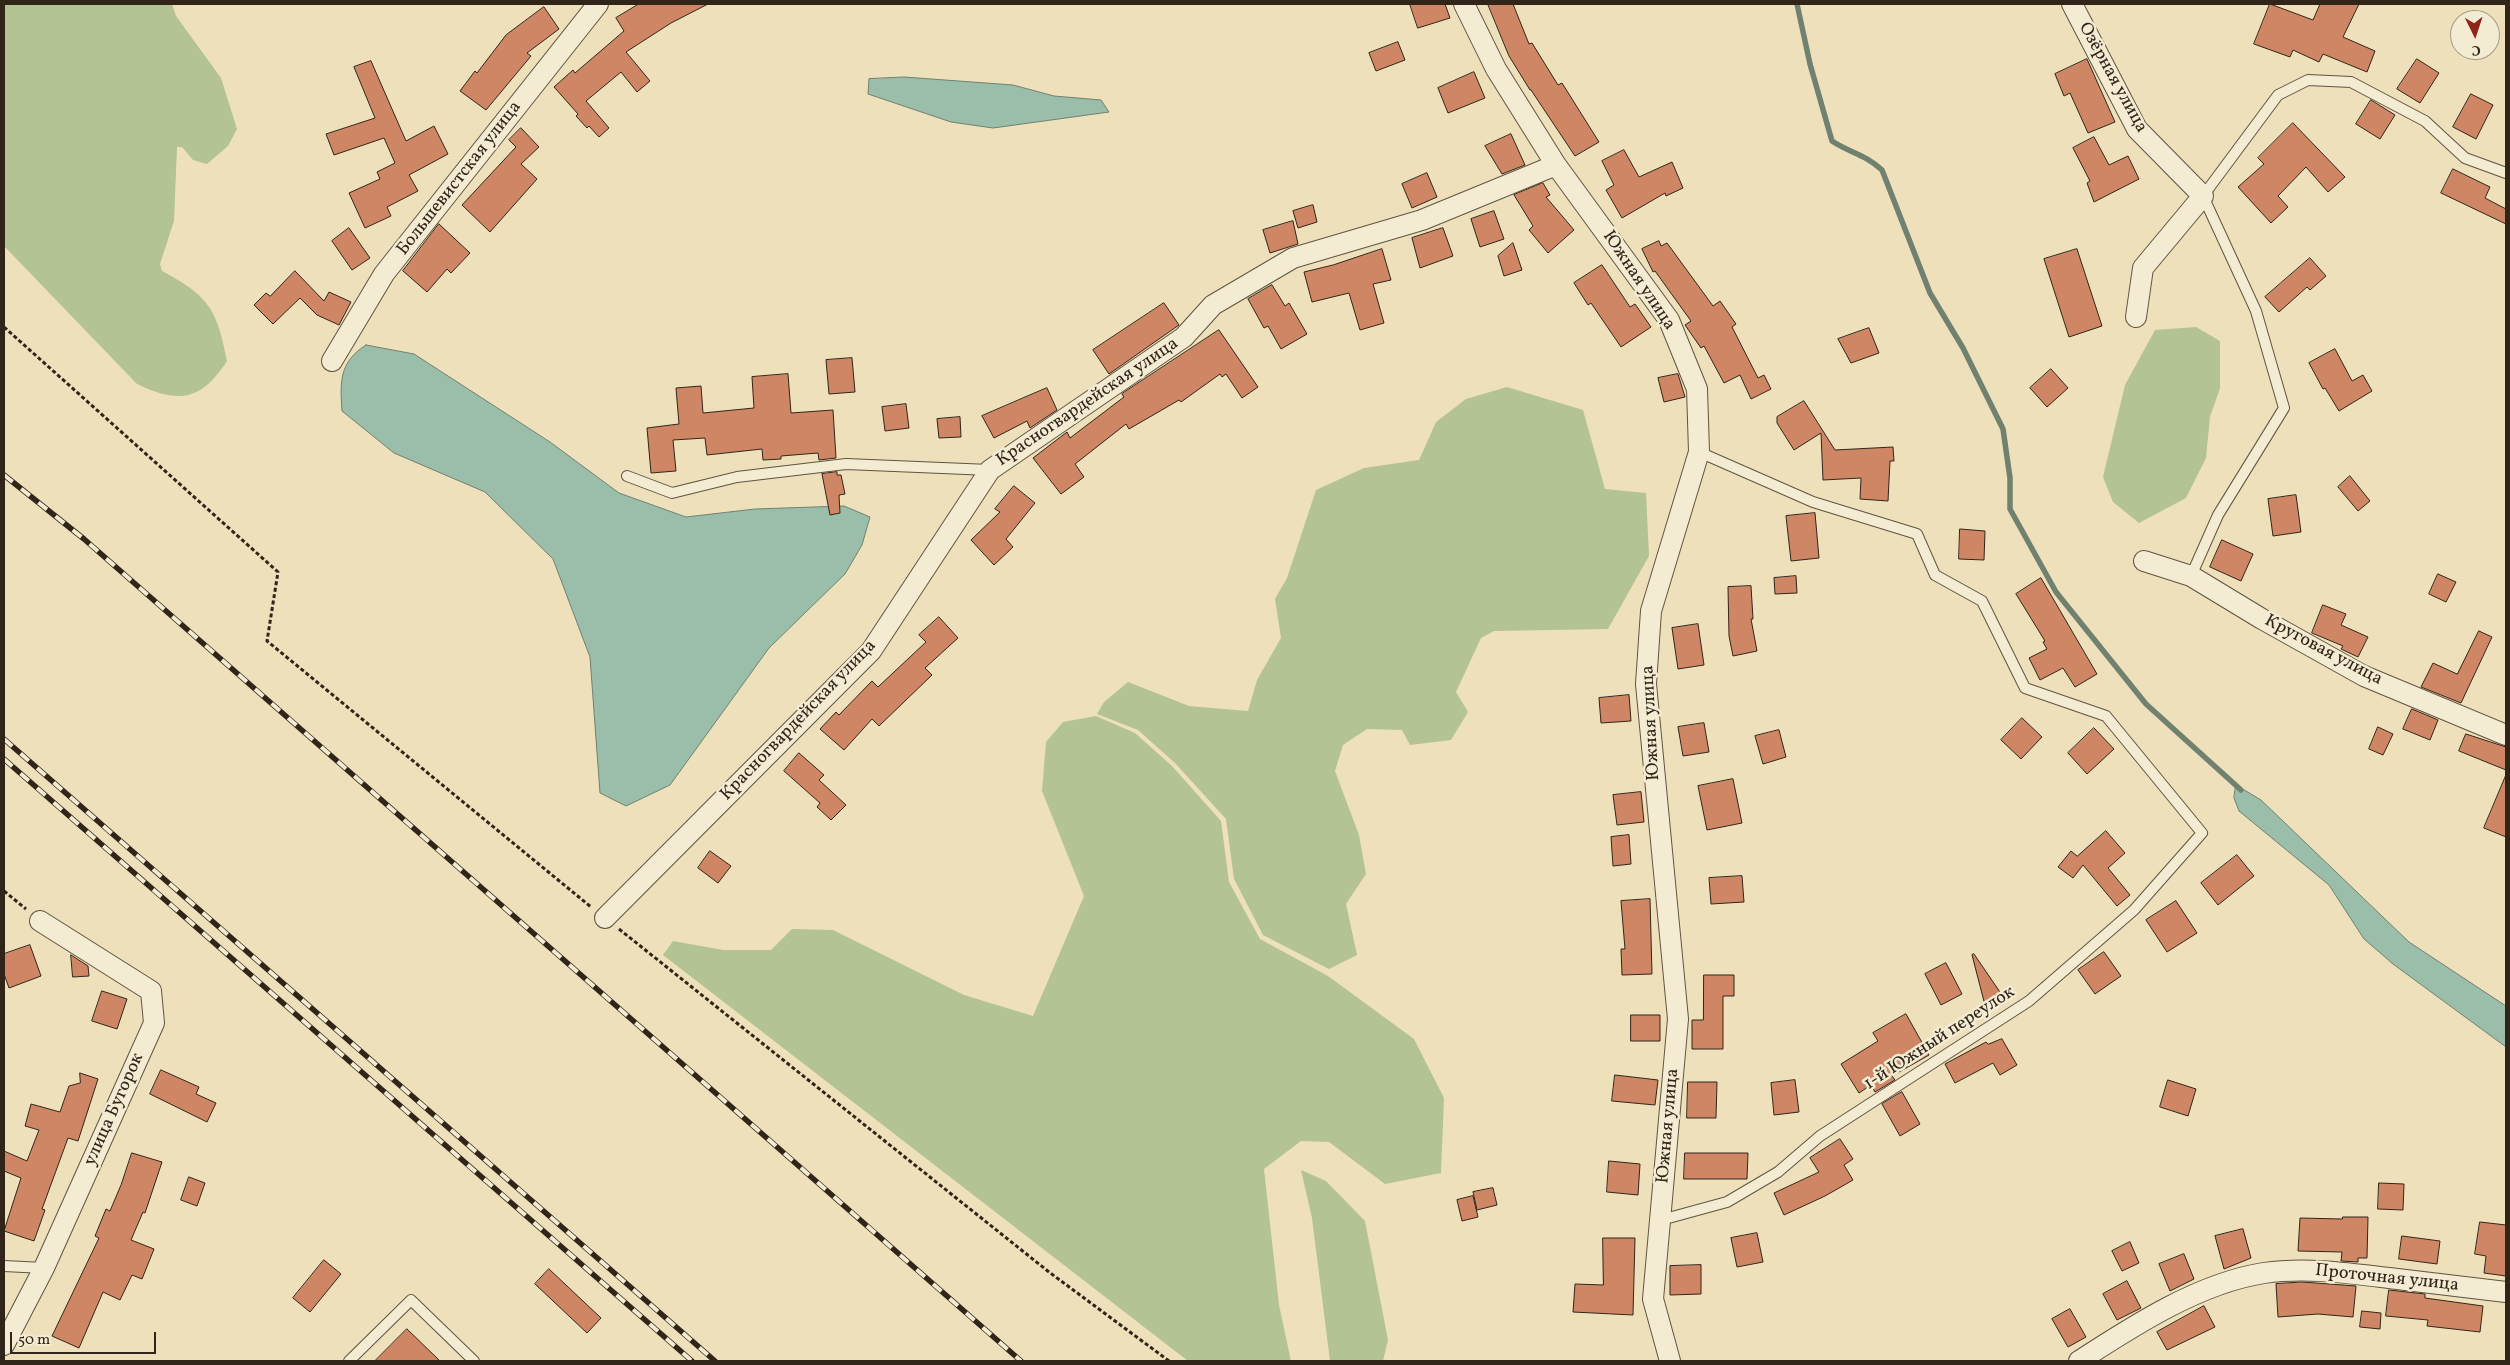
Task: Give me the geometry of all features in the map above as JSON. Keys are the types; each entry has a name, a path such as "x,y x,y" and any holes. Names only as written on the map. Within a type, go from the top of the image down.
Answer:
{"street":[{"name":"Большевистская улица","path":"332,361 384,274 598,4"},
{"name":"Южная улица","path":"1464,4 1496,69 1556,165 1669,320 1697,389 1699,452 1651,611 1646,684 1678,1019 1653,1299 1670,1361"},
{"name":"Озёрная улица","path":"2072,4 2137,129 2203,196"},
{"name":"Красногвардейская улица","path":"604,918 871,651 990,470 1184,337 1213,305 1293,258 1422,220 1556,165"},
{"path":"2136,317 2143,268 2203,196"},
{"name":"Круговая улица","path":"2144,561 2191,576 2262,619 2364,676 2506,735"},
{"name":"улица Бугорок","path":"4,1344 44,1268 154,1023 151,991 40,921"},
{"name":"Проточная улица","path":"2079,1361 2120,1335 2188,1299 2217,1286 2264,1273 2327,1270 2506,1292"}],"lane":[{"path":"2191,576 2218,514 2284,408 2256,311 2203,196 2278,95 2308,80 2351,82 2425,121 2465,158 2506,172"},
{"name":"1-й Южный переулок","path":"1661,1220 1727,1202 1778,1172 1820,1136 2030,1001 2134,910 2202,833 2106,716 2025,688 1982,601 1935,575 1917,534 1813,502 1699,452"},
{"path":"627,476 672,493 737,477 846,464 990,470"},
{"path":"4,1266 44,1268"},
{"path":"349,1361 411,1300 474,1361"}],"path":[{"path":"4,327 278,572 267,642 604,918 1049,1272 1169,1361"},
{"path":"4,891 40,921"}],"shaded area":[{"path":"4,4 172,4 176,16 221,78 237,129 228,146 207,164 193,160 182,147 177,147 174,221 160,264 162,271 191,288 201,297 214,316 219,329 227,361 208,384 198,391 188,395 177,396 165,394 137,384 4,246"},
{"path":"904,77 1013,85 1054,96 1101,100 1109,112 993,128 951,122 868,94 869,79"},
{"path":"2196,327 2220,341 2220,388 2210,417 2206,458 2186,498 2139,523 2113,502 2103,477 2125,385 2155,330"},
{"path":"366,345 414,354 550,442 619,493 686,517 755,509 844,506 870,517 862,545 845,574 769,648 670,785 626,806 600,793 590,657 553,559 485,492 394,453 342,411 341,391 343,374 351,358"},
{"path":"1507,387 1583,410 1605,489 1646,493 1649,556 1608,629 1494,631 1481,638 1456,692 1468,712 1451,740 1410,745 1402,730 1367,729 1343,745 1335,771 1359,835 1366,874 1346,904 1357,955 1329,969 1263,935 1234,879 1226,819 1175,763 1138,730 1097,714 1104,702 1128,682 1189,706 1248,711 1257,680 1281,638 1275,599 1287,578 1316,490 1364,468 1419,460 1436,422 1466,399"},
{"path":"1096,716 1135,733 1172,766 1221,821 1229,882 1260,939 1328,976 1414,1039 1444,1098 1441,1173 1385,1184 1329,1142 1301,1141 1264,1169 1279,1305 1291,1361 1188,1361 663,955 673,941 723,950 771,950 792,929 833,930 964,995 1033,1016 1084,896 1042,791 1046,742 1063,722"},
{"path":"2236,785 2261,800 2409,942 2506,1006 2506,1047 2393,964 2364,939 2329,885 2239,811 2234,798"},
{"path":"1301,1170 1326,1181 1365,1221 1388,1340 1383,1361 1330,1361 1312,1218"}],"building":[{"path":"639,4 708,4 671,23 626,52 650,81 637,92 621,72 586,101 609,128 599,137 576,116 578,114 554,87 573,70 575,73 624,31 616,18"},
{"path":"1410,4 1445,4 1450,18 1418,28"},
{"path":"1488,4 1513,4 1529,44 1532,43 1558,85 1562,83 1599,142 1575,156 1509,56"},
{"path":"2270,4 2313,20 2320,4 2359,4 2343,37 2375,51 2367,72 2323,54 2319,62 2293,50 2290,57 2254,44"},
{"path":"544,7 559,29 527,53 531,56 486,110 460,91 475,71 477,73 506,35"},
{"path":"1398,42 1405,60 1376,71 1369,53"},
{"path":"2087,59 2115,122 2088,133 2070,93 2064,96 2055,74"},
{"path":"2417,59 2439,73 2420,103 2397,89"},
{"path":"371,61 406,141 434,126 448,154 409,175 418,191 387,207 391,216 365,228 349,193 380,179 377,172 395,163 384,138 334,155 326,134 375,118 354,67"},
{"path":"1474,72 1485,98 1448,113 1438,88"},
{"path":"2471,94 2493,105 2476,139 2453,127"},
{"path":"2371,100 2395,115 2380,139 2356,124"},
{"path":"2293,123 2345,177 2328,192 2306,167 2278,196 2288,207 2271,223 2238,187 2264,164 2258,158"},
{"path":"521,128 539,147 521,164 537,179 490,232 462,205 516,147 509,140"},
{"path":"1511,134 1525,165 1502,174 1485,146"},
{"path":"2094,137 2109,165 2128,156 2139,179 2094,202 2087,183 2090,181 2073,148"},
{"path":"1624,150 1639,177 1672,162 1683,188 1666,196 1665,193 1622,218 1606,190 1614,185 1602,161"},
{"path":"2453,169 2490,187 2485,198 2506,209 2506,224 2441,193"},
{"path":"1427,173 1437,197 1412,208 1402,184"},
{"path":"1543,183 1550,195 1546,197 1574,230 1548,253 1529,230 1533,226 1514,195"},
{"path":"1313,205 1317,222 1298,228 1293,211"},
{"path":"1494,211 1504,239 1480,247 1471,219"},
{"path":"1293,221 1298,244 1270,253 1263,230"},
{"path":"439,224 470,253 451,273 447,269 427,292 403,271"},
{"path":"349,228 370,258 352,270 332,241"},
{"path":"1443,228 1453,256 1420,268 1412,238"},
{"path":"1659,241 1661,246 1667,243 1713,306 1720,301 1736,324 1732,327 1758,378 1764,375 1771,389 1751,399 1740,375 1724,383 1704,346 1701,348 1685,325 1691,321 1655,271 1653,272 1642,249"},
{"path":"1513,243 1522,270 1504,276 1498,256"},
{"path":"1382,249 1391,280 1373,284 1384,323 1360,330 1349,293 1312,302 1304,272"},
{"path":"2077,249 2102,326 2069,337 2044,259"},
{"path":"2310,258 2326,276 2310,290 2307,287 2279,312 2265,297"},
{"path":"1602,265 1630,307 1635,304 1651,327 1621,347 1591,303 1588,305 1574,283"},
{"path":"295,271 324,301 329,292 351,302 339,325 317,315 300,298 273,324 254,305 266,293 270,296"},
{"path":"1272,285 1285,306 1289,303 1307,334 1281,349 1268,326 1264,328 1248,299"},
{"path":"1164,303 1179,325 1109,374 1093,350"},
{"path":"1869,328 1879,353 1851,363 1838,339"},
{"path":"1219,330 1258,387 1242,398 1226,374 1222,377 1220,374 1181,402 1179,400 1129,429 1126,424 1075,464 1084,477 1061,494 1033,458 1067,432 1070,438 1124,397 1122,394"},
{"path":"2335,349 2352,381 2363,375 2372,391 2339,411 2325,388 2323,389 2309,363"},
{"path":"852,358 855,392 829,394 826,360"},
{"path":"2051,369 2068,388 2047,407 2030,388"},
{"path":"788,374 791,413 833,410 836,458 819,460 818,453 781,456 781,459 763,460 762,449 707,455 705,438 673,440 676,471 651,473 647,428 679,424 676,388 701,386 703,413 754,408 752,377"},
{"path":"1678,374 1685,397 1664,402 1658,378"},
{"path":"1047,388 1057,410 1030,428 1027,421 994,438 982,416"},
{"path":"1804,401 1835,450 1893,447 1894,461 1890,461 1888,501 1860,499 1861,478 1823,480 1821,433 1794,450 1777,423 1777,417"},
{"path":"906,404 909,428 885,431 882,407"},
{"path":"960,417 961,437 939,438 937,419"},
{"path":"837,472 837,475 841,475 845,494 839,495 840,513 830,515 822,474"},
{"path":"2350,476 2370,501 2358,511 2338,487"},
{"path":"1014,486 1035,503 1006,539 1013,547 994,565 971,540 1000,512 995,509"},
{"path":"2296,495 2301,532 2273,536 2268,499"},
{"path":"1815,513 1819,558 1791,561 1786,516"},
{"path":"1960,529 1985,531 1984,560 1959,559"},
{"path":"2222,540 2253,554 2241,581 2210,567"},
{"path":"2438,574 2456,582 2446,602 2429,594"},
{"path":"1796,576 1797,593 1775,594 1774,578"},
{"path":"2041,578 2097,674 2075,687 2063,668 2040,680 2029,658 2047,649 2043,642 2045,641 2016,594"},
{"path":"1751,586 1753,619 1751,619 1757,651 1733,656 1729,636 1728,587"},
{"path":"2323,605 2346,614 2341,625 2368,637 2358,657 2341,649 2343,646 2312,633"},
{"path":"939,617 958,638 925,668 932,675 879,726 872,719 844,750 820,729 836,712 839,715 872,681 878,687 926,642 919,635"},
{"path":"1698,624 1704,665 1678,669 1672,628"},
{"path":"2479,631 2492,637 2461,703 2421,687 2433,663 2457,674"},
{"path":"1629,695 1631,721 1601,723 1599,698"},
{"path":"2412,709 2438,720 2430,740 2403,729"},
{"path":"2022,718 2042,737 2021,759 2001,740"},
{"path":"1704,723 1709,752 1683,756 1678,727"},
{"path":"2378,727 2393,734 2383,755 2369,749"},
{"path":"2094,728 2114,749 2087,774 2068,753"},
{"path":"1779,730 1786,757 1763,764 1755,736"},
{"path":"2466,734 2506,747 2506,770 2459,751"},
{"path":"799,753 824,775 819,780 846,805 831,820 817,807 820,803 784,771"},
{"path":"2506,775 2506,837 2484,828"},
{"path":"1733,779 1742,823 1707,830 1698,786"},
{"path":"1641,792 1644,822 1617,825 1613,795"},
{"path":"2106,831 2125,853 2108,868 2130,895 2117,906 2083,865 2073,878 2058,867 2071,851 2077,856"},
{"path":"1629,835 1631,864 1613,866 1611,837"},
{"path":"710,851 731,866 718,883 698,868"},
{"path":"2237,855 2254,876 2218,905 2201,883"},
{"path":"1742,876 1744,902 1711,904 1709,878"},
{"path":"1650,899 1652,974 1622,975 1621,949 1625,949 1621,901"},
{"path":"2176,901 2197,933 2167,952 2146,920"},
{"path":"30,945 41,976 9,988 4,974 4,954"},
{"path":"2104,952 2121,976 2095,994 2078,970"},
{"path":"1974,954 2004,998 1986,1009 1972,955"},
{"path":"71,955 88,966 89,976 73,977"},
{"path":"1946,963 1962,994 1941,1005 1925,974"},
{"path":"1704,975 1734,975 1734,996 1723,996 1723,1049 1692,1049 1692,1020 1703,1020"},
{"path":"102,991 127,999 117,1029 92,1021"},
{"path":"1906,1014 1929,1055 1892,1076 1895,1080 1875,1092 1871,1085 1859,1093 1841,1064 1878,1041 1873,1033"},
{"path":"1631,1015 1660,1015 1660,1041 1631,1041"},
{"path":"2002,1039 2017,1065 2000,1075 1993,1063 1955,1083 1945,1064 1986,1042 1988,1044"},
{"path":"161,1070 199,1087 196,1094 216,1103 207,1122 150,1094"},
{"path":"80,1073 98,1079 78,1141 68,1138 42,1209 45,1210 34,1241 4,1231 21,1178 4,1171 4,1151 27,1161 39,1130 25,1126 31,1104 60,1112 69,1086 80,1083"},
{"path":"1615,1075 1658,1080 1655,1105 1612,1101"},
{"path":"1795,1080 1799,1112 1774,1115 1771,1083"},
{"path":"2168,1080 2196,1089 2188,1116 2160,1107"},
{"path":"1688,1082 1717,1082 1716,1118 1687,1118"},
{"path":"1902,1092 1920,1124 1900,1136 1882,1104"},
{"path":"1840,1139 1853,1159 1844,1165 1853,1180 1825,1196 1784,1215 1774,1193 1819,1172 1810,1158"},
{"path":"132,1153 162,1162 145,1213 143,1212 131,1240 154,1249 142,1279 132,1275 120,1300 103,1292 79,1348 52,1336 99,1238 95,1236 106,1209 110,1211"},
{"path":"1685,1153 1748,1153 1747,1179 1684,1179"},
{"path":"1609,1161 1640,1164 1638,1195 1607,1192"},
{"path":"189,1177 205,1183 197,1206 181,1200"},
{"path":"2379,1183 2404,1184 2403,1210 2378,1209"},
{"path":"1493,1188 1497,1205 1477,1210 1473,1192"},
{"path":"1473,1196 1478,1217 1462,1221 1457,1200"},
{"path":"2343,1217 2368,1217 2367,1258 2358,1258 2358,1262 2341,1261 2342,1252 2298,1251 2300,1218 2342,1219"},
{"path":"2480,1222 2506,1225 2506,1276 2484,1273 2486,1256 2475,1254"},
{"path":"2243,1229 2251,1258 2224,1269 2215,1236"},
{"path":"1757,1233 1763,1262 1737,1267 1731,1238"},
{"path":"2402,1236 2440,1241 2437,1264 2399,1259"},
{"path":"1603,1238 1635,1238 1633,1315 1573,1312 1575,1284 1603,1285"},
{"path":"2130,1242 2139,1263 2122,1271 2112,1251"},
{"path":"2184,1254 2194,1279 2170,1291 2159,1264"},
{"path":"324,1260 341,1274 310,1312 293,1298"},
{"path":"1701,1265 1701,1294 1670,1295 1670,1266"},
{"path":"549,1269 601,1318 587,1333 535,1284"},
{"path":"2127,1281 2141,1308 2117,1320 2103,1294"},
{"path":"2302,1282 2356,1286 2353,1317 2318,1314 2278,1317 2276,1284"},
{"path":"2389,1290 2425,1294 2425,1298 2483,1306 2480,1332 2427,1326 2428,1320 2386,1316"},
{"path":"2204,1306 2215,1327 2167,1350 2157,1332"},
{"path":"2070,1309 2086,1337 2068,1347 2052,1319"},
{"path":"2362,1311 2381,1313 2380,1329 2360,1327"},
{"path":"407,1329 440,1361 375,1361"}],"waterway":[{"path":"1797,4 1810,64 1832,141 1870,160 1882,170 1930,293 1963,348 2003,429 2010,478 2010,509 2056,592 2146,704 2241,790"}],"railway":[{"path":"4,475 84,539 1021,1361"},
{"path":"4,739 715,1361"},
{"path":"4,759 692,1361"}]}
